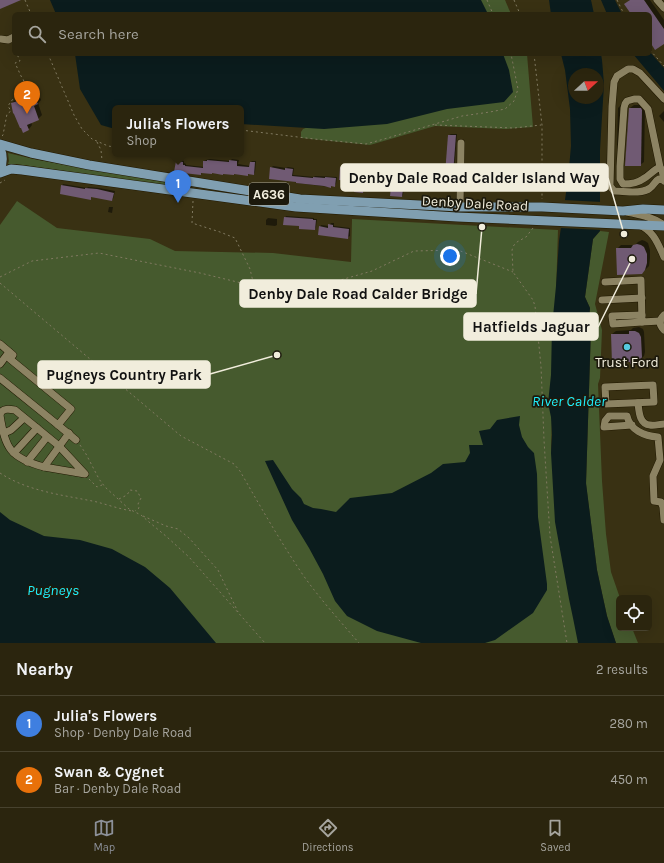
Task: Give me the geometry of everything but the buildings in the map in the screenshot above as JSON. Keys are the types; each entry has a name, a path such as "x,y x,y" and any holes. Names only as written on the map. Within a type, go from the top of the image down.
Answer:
{"main road":[{"name":"Denby Dale Road","path":"1,140 31,153 102,167 300,198 460,207 542,207 623,211 643,209 664,210"},
{"path":"0,148 2,158 0,172"},
{"name":"Denby Dale Road","path":"0,172 11,169 22,170 296,207 664,226"}],"street":[{"path":"657,0 664,8"},
{"path":"0,38 8,40 12,38"},
{"path":"660,167 656,168 642,180 623,184 620,179 624,108 627,101 639,99 648,109 664,181 659,179 650,189 643,192 614,191 610,186 612,106 614,82 617,76 628,69 640,73 664,99"},
{"path":"460,207 461,143"},
{"path":"623,211 657,220 664,226"},
{"path":"637,225 647,229 653,235 664,257"},
{"path":"605,282 641,280 642,319 662,318 661,327 664,330"},
{"path":"602,300 642,298"},
{"path":"0,344 13,355 10,359 71,409 58,425"},
{"path":"0,364 9,352"},
{"path":"0,378 76,440"},
{"path":"653,385 654,402 638,402 606,404 605,387 653,385"},
{"path":"638,402 640,416 644,423 650,425 664,424"},
{"path":"9,409 14,410 59,446 85,474 44,467 26,462 19,458 8,447 0,415 2,411 9,409"},
{"path":"4,433 11,430 24,418"},
{"path":"632,426 643,435 658,437 662,460 653,476 654,500 661,502 664,520"},
{"path":"14,453 37,428"},
{"path":"44,467 69,433"},
{"path":"26,462 47,437"}],"path":[{"path":"25,0 30,12"},
{"path":"487,0 492,12"},
{"path":"514,0 519,12"},
{"path":"617,0 623,12"},
{"path":"652,52 664,66"},
{"path":"1,140 8,114 11,111 8,106 12,100 26,95 27,90 15,63 20,61 18,56"},
{"path":"49,56 74,115 82,129 92,139 112,147"},
{"path":"244,130 366,144 462,116 505,109 514,101 518,89 511,56"},
{"path":"534,56 542,125 542,207"},
{"path":"432,125 514,128 542,125"},
{"path":"97,141 101,150 102,167"},
{"path":"195,193 192,223 235,238 250,269 254,286"},
{"path":"513,272 512,250 514,245 526,237 535,226 536,220"},
{"path":"0,277 32,261 99,253 200,273 254,286 323,285 372,271 414,251 458,250 513,272 533,300 536,310 541,366 550,536 567,643"},
{"path":"0,283 181,436 234,464 240,471 268,520 303,575 359,643"},
{"path":"76,440 86,454 99,479 129,509 166,526 178,529 189,538 218,570 239,614"},
{"path":"0,474 23,485 36,489 70,498 98,502 135,512"},
{"path":"85,474 97,487 103,484"},
{"path":"119,500 130,490 137,491 141,498 138,504 139,508 135,512"},
{"path":"141,515 189,557 265,643"}],"green space":[{"path":"480,0 505,0 510,12 485,12"},
{"path":"497,56 527,56 533,127 506,129 435,126 370,145 301,138 301,132 303,129"},
{"path":"8,153 38,160 181,185 188,188 8,164"},
{"path":"17,201 57,228 150,239 175,251 273,253 351,262 352,219 558,230 551,449 586,643 0,643 0,225"},
{"path":"600,231 609,232 595,304 602,330 600,378 598,384 602,481 606,534 611,572 619,595 616,595 616,631 633,631 638,643 616,643 607,616 597,570 586,484 591,327 589,319 590,308 585,297 593,239"}],"water":[{"path":"50,0 481,0 487,12 55,12"},
{"path":"549,0 591,0 594,12 551,12"},
{"path":"601,0 615,0 621,12 606,12"},
{"path":"652,54 664,68 664,91 635,56 652,56"},
{"path":"75,56 504,56 509,70 513,92 504,102 447,109 387,124 324,129 244,124 244,105 112,105 112,128 101,125 80,89"},
{"name":"River Calder","path":"562,56 601,56 603,68 568,68 568,93"},
{"name":"River Calder","path":"569,104 603,104 600,150 600,231 593,239 585,297 590,308 589,319 591,327 586,483 597,570 607,616 616,643 578,643 555,522 551,453 551,417 548,403 559,241 571,146"},
{"path":"520,416 519,425 522,437 534,453 537,474 538,517 547,584 547,590 533,613 495,640 485,643 421,643 377,631 347,616 335,601 323,574 292,520 265,461 273,460 304,504 313,508 336,512 350,498 392,493 431,473 443,464 465,462 470,453 469,445 483,445 479,431 490,429 497,420"},
{"name":"Pugneys","path":"0,512 10,520 44,536 80,540 112,549 145,567 170,588 216,643 0,643"}],"pier":[{"path":"563,200 602,202 602,230 560,228"}],"place":[{"name":"Swan & Cygnet","path":"27,114"},
{"name":"Julia's Flowers","path":"178,203"},
{"name":"Denby Dale Road Calder Bridge","path":"482,227"},
{"name":"Denby Dale Road Calder Island Way","path":"624,234"},
{"name":"Hatfields Jaguar","path":"632,259"},
{"name":"Trust Ford","path":"627,347"},
{"name":"Pugneys Country Park","path":"277,355"}]}
